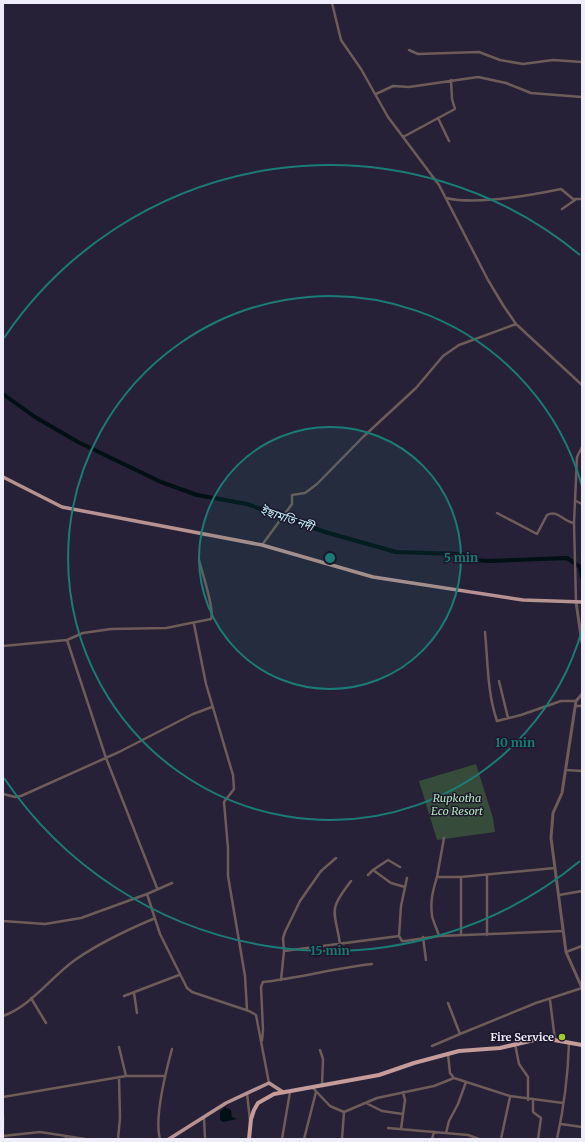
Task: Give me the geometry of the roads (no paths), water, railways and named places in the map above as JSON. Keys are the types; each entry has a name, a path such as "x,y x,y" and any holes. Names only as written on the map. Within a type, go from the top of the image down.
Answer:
{"highway":[{"path":"249,1139 250,1123 258,1103 266,1098 283,1092 313,1088 379,1075 448,1054 515,1044 543,1038 582,1045"}],"main road":[{"path":"3,477 39,497 62,507 262,545 366,576 515,599 582,602"},
{"path":"169,1139 174,1138 204,1117 247,1092 269,1083 283,1092"}],"street":[{"path":"332,3 341,40 376,94 388,117 439,185 488,280 516,324 582,385"},
{"path":"409,50 418,54 479,52 500,60 523,64 553,60 582,62"},
{"path":"376,94 393,86 409,87 478,76 487,77 531,93 582,96"},
{"path":"403,138 456,108 452,99 451,80"},
{"path":"438,118 449,141"},
{"path":"446,198 458,201 486,199 530,195 561,189 576,199 582,199"},
{"path":"562,209 576,199"},
{"path":"262,545 292,504 292,495 305,493 317,484 363,437 416,388 443,356 459,345 516,324"},
{"path":"582,447 577,457 574,523 574,577 582,644"},
{"path":"576,501 582,504"},
{"path":"498,514 538,534 547,515 550,513 555,513 566,521 574,523"},
{"path":"3,646 67,640 83,633 111,629 166,628 194,624 212,618 199,560"},
{"path":"194,624 212,707 231,769 234,786 233,792 224,802 228,848 228,876 245,976 247,1010"},
{"path":"485,632 489,667 487,678 496,719 498,721 561,701 576,701"},
{"path":"67,640 106,758 157,888"},
{"path":"499,681 508,718"},
{"path":"432,1046 536,1003 550,1000 582,988 566,952 551,838 553,813 562,793 576,701 582,694"},
{"path":"576,706 582,706"},
{"path":"3,794 15,797 21,796 106,758 193,714 212,707"},
{"path":"566,770 582,771"},
{"path":"439,936 432,916 431,897 437,876 444,838"},
{"path":"281,980 284,951 283,938 285,932 300,901 321,871 336,858"},
{"path":"368,874 388,860 400,867"},
{"path":"437,876 461,877 555,868"},
{"path":"373,870 391,883 405,887"},
{"path":"487,875 487,935"},
{"path":"461,877 461,936"},
{"path":"407,878 401,906 399,936 402,941 439,936 563,931"},
{"path":"340,944 334,914 334,905 351,881"},
{"path":"3,921 38,924 70,920 91,915 172,883"},
{"path":"559,895 582,891"},
{"path":"147,894 154,919 187,988 192,992 247,1010 256,1015 269,1083"},
{"path":"3,1016 20,1008 74,961 106,942 154,919"},
{"path":"284,951 399,936"},
{"path":"423,937 426,960"},
{"path":"566,952 582,946"},
{"path":"262,1041 263,982 294,979 325,971 372,964"},
{"path":"124,996 180,976"},
{"path":"134,993 137,1013"},
{"path":"32,998 46,1023"},
{"path":"550,1000 555,1040"},
{"path":"448,1003 460,1034"},
{"path":"557,1139 561,1124 568,1068 569,1042"},
{"path":"515,1044 519,1064 528,1077 528,1100"},
{"path":"119,1047 126,1076"},
{"path":"160,1139 160,1109 165,1076 172,1049"},
{"path":"320,1050 323,1058 321,1074 322,1086"},
{"path":"448,1054 450,1073 454,1078 510,1096 533,1101 563,1103"},
{"path":"3,1097 126,1076 165,1076"},
{"path":"118,1139 120,1118 119,1077"},
{"path":"313,1088 330,1106 344,1112 366,1103 403,1092 434,1086 454,1078"},
{"path":"449,1139 449,1121 458,1104 466,1082"},
{"path":"247,1092 250,1123"},
{"path":"282,1139 290,1092"},
{"path":"304,1139 316,1092"},
{"path":"401,1129 405,1100 403,1092"},
{"path":"501,1139 510,1096"},
{"path":"533,1101 533,1112 541,1118 538,1139"},
{"path":"366,1103 382,1111 402,1114"},
{"path":"342,1139 344,1112"},
{"path":"3,1116 3,1129"},
{"path":"204,1117 205,1139"},
{"path":"561,1124 582,1127"},
{"path":"388,1128 468,1135 480,1139"},
{"path":"3,1136 40,1132 66,1138 86,1139"},
{"path":"432,1139 434,1132"}],"waterway":[{"name":"ইছামতি নদী","path":"3,394 35,417 78,442 161,482 197,495 247,504 325,532 396,552 462,554 474,560 489,561 567,558 580,567 582,577"}],"place":[{"name":"Fire Service","path":"562,1037"}],"park label":[{"name":"Rupkotha Eco Resort","path":"457,804"}]}
